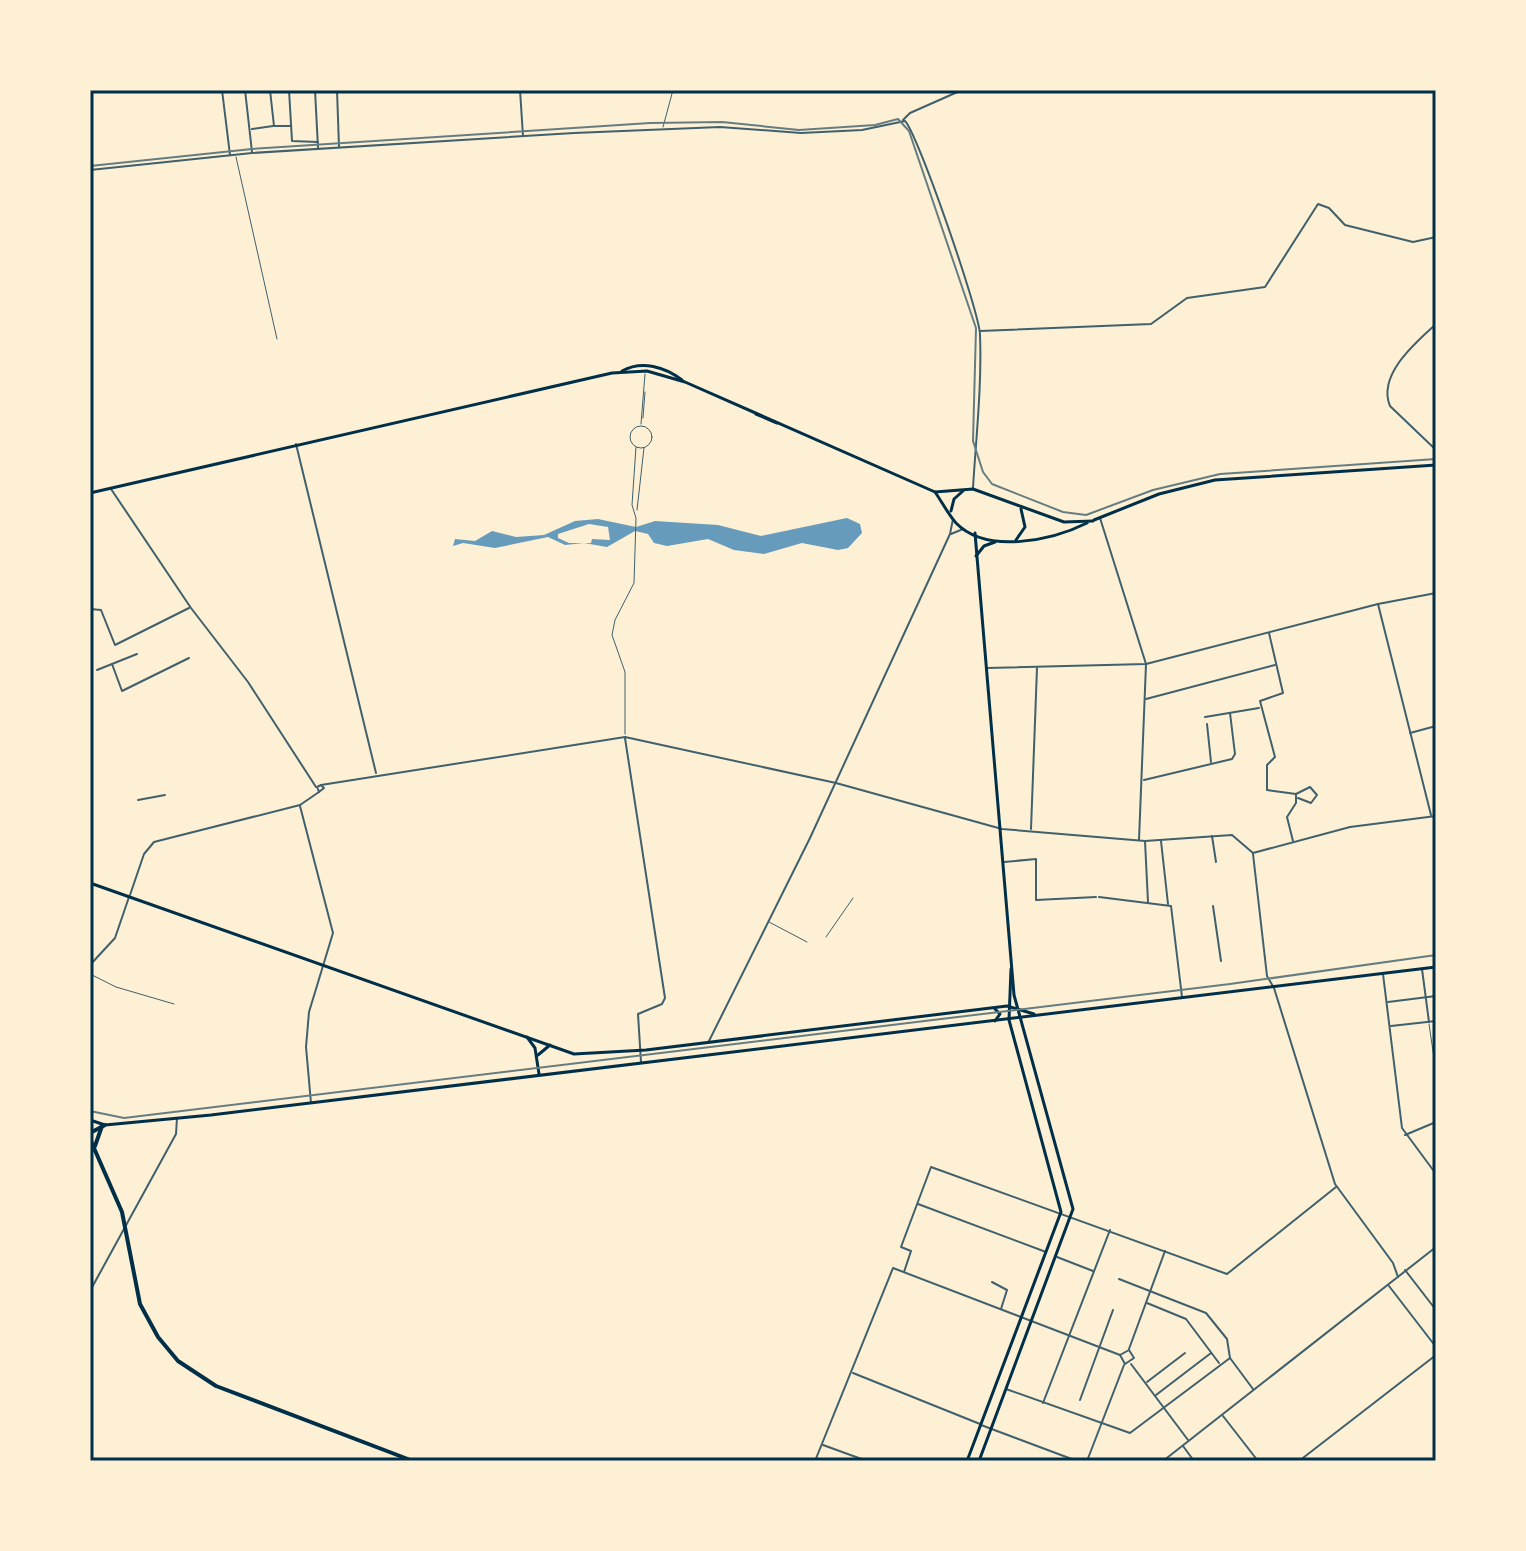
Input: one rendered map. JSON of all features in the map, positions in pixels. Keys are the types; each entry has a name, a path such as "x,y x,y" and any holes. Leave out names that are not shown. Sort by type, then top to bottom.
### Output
{"main road":[{"path":"90,493 619,372 647,371 685,382 935,492 973,489 1055,519 1070,523 1093,521"},
{"path":"976,556 984,546 1053,537 1159,494 1225,478 1436,465"},
{"path":"952,516 954,499 966,489"},
{"path":"935,492 965,529 997,542"},
{"path":"1012,542 1022,535 1026,523 1017,505"},
{"path":"1053,537 1061,530 1055,519"},
{"path":"975,533 1002,829 1011,969 1072,1216 979,1461"},
{"path":"90,883 574,1054 639,1051 1007,1006 1037,1015"},
{"path":"90,1120 104,1126 311,1103 1436,967"},
{"path":"967,1461 1061,1212 1009,1020 1007,1006 1011,969"},
{"path":"994,1009 1000,1014 995,1021"},
{"path":"1012,1031 1016,1026 1024,1028"},
{"path":"526,1036 533,1043 539,1074"},
{"path":"536,1056 550,1045"},
{"path":"91,1140 104,1126"},
{"path":"91,1140 104,1126"},
{"path":"91,1140 126,1226 140,1304 166,1349 190,1371 227,1390 413,1461"}],"street":[{"path":"222,90 230,155"},
{"path":"245,90 252,153"},
{"path":"270,90 274,126"},
{"path":"289,90 292,141 318,142"},
{"path":"315,90 318,149"},
{"path":"337,90 339,148"},
{"path":"520,90 523,137"},
{"path":"662,129 673,90"},
{"path":"90,170 252,153 662,129 720,127 801,133 862,130 902,121 910,113 962,90"},
{"path":"902,121 911,127 980,331 973,489"},
{"path":"250,130 291,126"},
{"path":"235,155 277,339"},
{"path":"980,331 1151,324 1187,298 1265,287 1315,205 1329,208 1345,225 1413,242 1436,237"},
{"path":"1436,324 1398,359 1387,397 1390,406 1436,450"},
{"path":"641,426 645,375"},
{"path":"641,426 652,435 651,443 644,448 636,447 630,441 630,434 641,426"},
{"path":"296,444 376,773"},
{"path":"636,447 632,505 636,518 633,590 615,620 612,635 625,672 625,736 665,998 662,1004 639,1012 641,1062"},
{"path":"635,512 640,506 644,448"},
{"path":"110,488 191,608 248,682 314,784 320,788"},
{"path":"709,1041 836,783 950,534 952,516"},
{"path":"1100,518 1146,664 1139,841"},
{"path":"950,534 965,529"},
{"path":"987,668 1146,664 1378,604 1436,593"},
{"path":"1378,604 1431,816"},
{"path":"90,609 101,610 115,645 191,608"},
{"path":"1268,632 1283,693 1263,697 1260,708 1275,757 1267,765 1267,790 1274,794 1296,796 1309,803 1317,795 1310,787 1296,796 1287,817 1293,841"},
{"path":"97,670 137,654"},
{"path":"112,664 122,691 189,658"},
{"path":"1145,700 1276,664"},
{"path":"1031,830 1038,667"},
{"path":"1205,717 1260,708"},
{"path":"1143,780 1234,757 1230,713"},
{"path":"1207,724 1211,763"},
{"path":"1410,733 1436,726"},
{"path":"90,965 115,938 144,854 154,842 300,805 331,783 376,773 625,736 836,783 1002,829 1139,841 1232,835 1251,852 1267,976 1274,988 1336,1187 1399,1276"},
{"path":"138,800 165,795"},
{"path":"300,805 333,933 309,1012 306,1047 311,1103"},
{"path":"1251,852 1350,827 1436,816"},
{"path":"1212,836 1216,862"},
{"path":"1145,841 1148,903"},
{"path":"1161,841 1182,998"},
{"path":"1004,862 1036,859 1036,900 1098,897 1169,905"},
{"path":"826,937 853,898"},
{"path":"1213,906 1221,961"},
{"path":"769,922 807,942"},
{"path":"1422,968 1434,1058"},
{"path":"1383,973 1405,1135 1436,1174"},
{"path":"90,974 116,987 174,1004"},
{"path":"1387,1002 1436,996"},
{"path":"1390,1027 1436,1021"},
{"path":"90,1291 176,1134 176,1118"},
{"path":"1405,1135 1436,1122"},
{"path":"904,1272 911,1251 901,1247 931,1167 1110,1229 1223,1273 1232,1272 1336,1187"},
{"path":"917,1203 1046,1252"},
{"path":"1043,1405 1110,1229"},
{"path":"1163,1461 1436,1247"},
{"path":"1120,1355 1129,1350 1165,1251"},
{"path":"1057,1257 1096,1272"},
{"path":"815,1461 893,1268 1120,1355 1125,1364"},
{"path":"1405,1270 1436,1310"},
{"path":"1119,1279 1206,1313 1227,1339 1230,1358 1254,1390"},
{"path":"992,1282 1007,1290 1001,1309"},
{"path":"1388,1285 1436,1347"},
{"path":"1147,1303 1186,1319 1219,1364"},
{"path":"1080,1400 1113,1310"},
{"path":"1129,1350 1134,1358 1131,1363"},
{"path":"1146,1383 1185,1353"},
{"path":"1155,1395 1211,1353"},
{"path":"1299,1461 1436,1355"},
{"path":"1006,1389 1043,1405 1130,1433 1230,1358"},
{"path":"1125,1364 1131,1363"},
{"path":"1131,1363 1188,1440"},
{"path":"1087,1461 1125,1364"},
{"path":"851,1373 1077,1461"},
{"path":"1222,1415 1258,1461"},
{"path":"822,1445 867,1461"},
{"path":"1182,1446 1194,1461"}],"water":[{"path":"847,518 860,524 862,533 848,548 838,550 802,543 764,554 734,550 708,539 667,546 654,543 648,534 635,531 607,547 584,543 565,545 548,537 495,548 463,543 453,546 455,539 475,541 492,531 516,537 544,535 575,521 598,519 636,527 655,521 718,525 761,536","holes":["589,524 608,527 610,540 569,543 558,538 558,534"]}],"tram line":[{"path":"90,166 252,149 650,123 722,122 799,130 875,125 898,119 909,131 976,328 973,441 983,472 992,484 1063,512 1086,515 1153,490 1220,474 1436,459"},
{"path":"90,1111 124,1118 1230,984 1436,955"}]}
